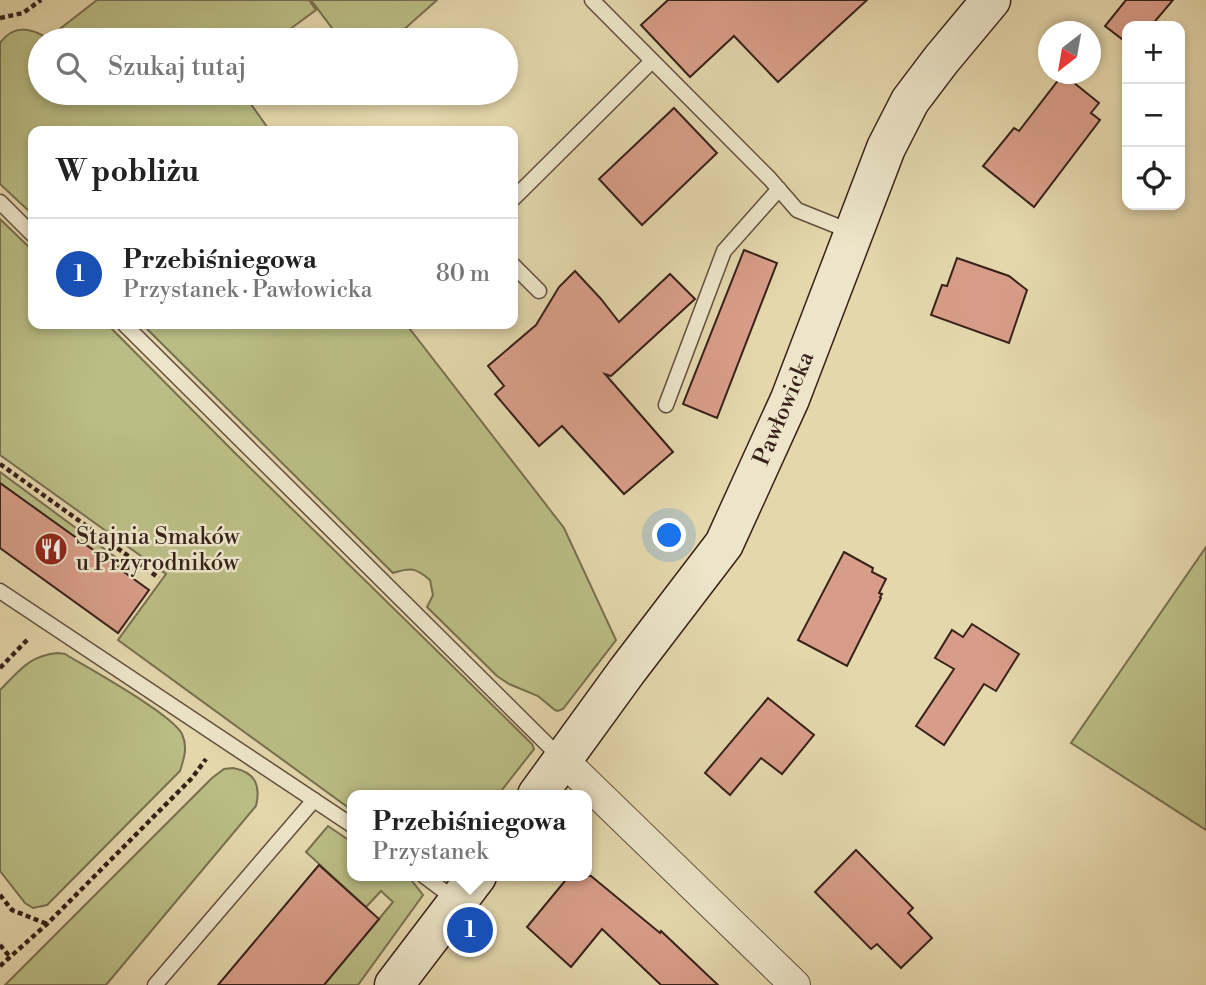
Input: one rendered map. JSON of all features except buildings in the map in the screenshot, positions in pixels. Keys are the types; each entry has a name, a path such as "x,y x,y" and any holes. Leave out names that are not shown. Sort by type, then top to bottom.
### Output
{"street":[{"name":"Pawłowicka","path":"541,790 724,544 790,399 886,148 910,101 991,0"},
{"path":"563,760 795,985"},
{"path":"394,985 467,889"}],"lane":[{"path":"592,0 797,210 854,233"},
{"path":"518,194 652,61"},
{"path":"666,405 724,251 779,189"},
{"path":"0,202 28,229"},
{"path":"518,270 539,292"},
{"path":"129,329 563,760"},
{"path":"0,591 347,821"},
{"path":"155,985 314,800"},
{"path":"441,881 467,889"}],"path":[{"path":"0,18 23,13 41,0"},
{"path":"0,464 159,578"},
{"path":"0,668 30,637 42,619"},
{"path":"0,966 47,924 192,778 220,738"},
{"path":"0,895 12,910 47,924"},
{"path":"0,945 10,957"}],"green space":[{"path":"97,0 309,0 316,10 291,28 61,28"},
{"path":"311,0 437,0 406,28 332,28"},
{"path":"16,30 28,30 28,105 252,105 266,126 28,126 28,210 0,184 0,43"},
{"path":"0,219 28,246 28,329 112,329 532,744 534,749 502,790 347,790 347,807 118,640 166,574 0,455"},
{"path":"147,329 410,329 564,528 616,640 563,709 558,711 538,696 497,676 427,607 433,595 430,580 413,570 393,573"},
{"path":"0,472 122,562 118,568 0,483"},
{"path":"1206,547 1206,830 1071,743"},
{"path":"58,653 65,654 163,715 182,734 185,753 180,771 47,905 33,908 25,903 0,871 0,690 32,661"},
{"path":"233,768 247,773 255,781 258,792 256,806 106,985 5,985 212,778 224,769"},
{"path":"328,826 347,839 347,881 412,881 423,895 358,985 324,985 393,902 381,891 366,907 306,852"}],"place":[{"name":"Stajnia Smaków u Przyrodników","path":"51,549"},
{"name":"Przebiśniegowa","path":"470,930"}]}
